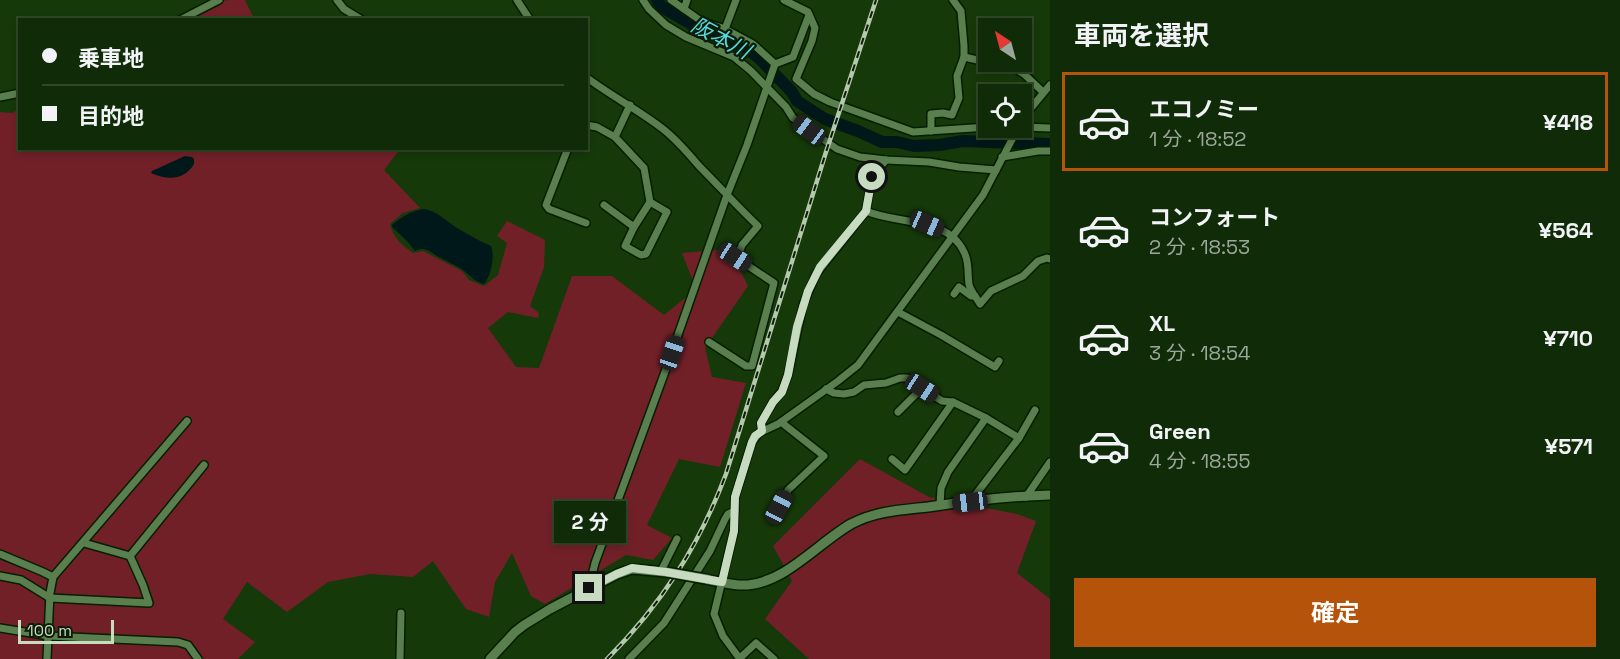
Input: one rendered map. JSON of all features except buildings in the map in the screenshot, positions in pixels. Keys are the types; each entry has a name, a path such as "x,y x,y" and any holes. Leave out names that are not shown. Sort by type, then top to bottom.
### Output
{"street":[{"path":"184,18 219,0"},
{"path":"337,0 344,9 359,18"},
{"path":"517,0 529,18"},
{"path":"643,0 666,25 686,37 734,57 766,86 794,118 831,145 860,157 996,170"},
{"path":"671,0 701,21 725,29 753,45 775,64"},
{"path":"684,9 687,0"},
{"path":"725,29 736,0"},
{"path":"784,0 808,12 815,28 796,79 814,94 913,132 978,128"},
{"path":"931,131 931,114 943,113 952,116 959,98 957,76 964,57 964,38 962,11 953,0"},
{"path":"589,588 595,563 747,145 766,86 775,64 793,57 809,15"},
{"path":"964,57 1014,68 1043,92"},
{"path":"588,78 606,92 630,105 676,140 758,226 735,257 774,283 752,366 746,366 709,342"},
{"path":"1032,106 1050,85"},
{"path":"0,97 18,93"},
{"path":"615,137 630,105"},
{"path":"588,125 597,127 615,137 644,168 650,202 625,246 641,255 646,254 667,212 650,202"},
{"path":"1032,128 1050,128"},
{"path":"774,659 756,642 740,659 723,636 714,614 734,531 735,497 752,442 755,436 781,422 858,365 983,195 1013,138"},
{"path":"567,150 546,205 549,209 585,223"},
{"path":"1004,154 1050,151"},
{"path":"762,431 761,423 773,402 782,392 788,375 803,305 816,274 866,211 872,177 886,160"},
{"path":"604,205 634,227"},
{"path":"866,211 874,215 927,224 953,236 967,259 969,284 980,304 991,291 1023,276 1038,261 1047,258 1050,260"},
{"path":"954,294 958,288 975,296"},
{"path":"898,312 995,367 999,361"},
{"path":"826,389 844,394 854,392 864,386 907,378 942,401 953,402 987,418 1019,438"},
{"path":"898,412 922,388"},
{"path":"892,459 905,470 953,402"},
{"path":"970,502 1019,438 1035,410"},
{"path":"940,505 941,488 948,472 987,418"},
{"path":"47,659 53,577 187,421"},
{"path":"779,507 788,490 824,456 781,422"},
{"path":"1026,497 1050,462"},
{"path":"130,556 204,465"},
{"path":"490,659 524,625 589,588 632,568 746,585 769,580 784,572 843,529 859,520 888,511 1050,495"},
{"path":"629,659 664,623 710,551 724,519 735,511"},
{"path":"663,571 677,539"},
{"path":"0,576 21,580 50,598 149,603 130,556 84,543"},
{"path":"0,554 53,577"},
{"path":"400,659 401,613"},
{"path":"0,628 48,636 178,642 188,645 198,659"}],"shaded area":[{"path":"245,0 254,18 190,18 222,1"},
{"path":"18,110 18,150 399,150 384,170 420,208 403,213 390,224 396,237 413,253 423,251 462,271 469,280 484,286 498,275 507,243 497,236 507,221 545,240 544,267 530,306 539,313 538,318 508,312 488,328 516,367 539,368 572,276 612,276 664,315 696,289 682,253 729,249 748,286 705,348 712,377 746,383 720,467 679,459 647,525 672,538 653,560 626,555 545,604 531,596 512,553 495,582 489,617 466,609 433,561 413,577 370,574 328,582 287,612 247,582 223,619 255,642 238,659 0,659 0,112 12,113"},
{"path":"860,459 929,497 1017,514 1036,521 1017,573 1050,599 1050,659 809,659 765,619 792,581 773,546"}],"water":[{"path":"185,156 192,157 194,164 185,174 169,178 151,173 152,171"},
{"path":"423,209 437,214 457,228 491,246 492,265 485,283 477,281 460,268 429,251 419,249 415,251 392,227 403,217"}],"waterway":[{"name":"阪本川","path":"657,0 662,7 698,28 747,49 792,92 797,101 825,119 882,142 897,142 914,146 963,141 1050,144"}],"railway":[{"path":"607,659 645,617 677,573 704,526 726,474 826,152 876,0"}],"route":[{"path":"589,588 632,568 722,582 734,531 735,497 752,442 755,436 762,431 761,423 773,402 782,392 808,291 820,267 866,211 872,177"}]}
